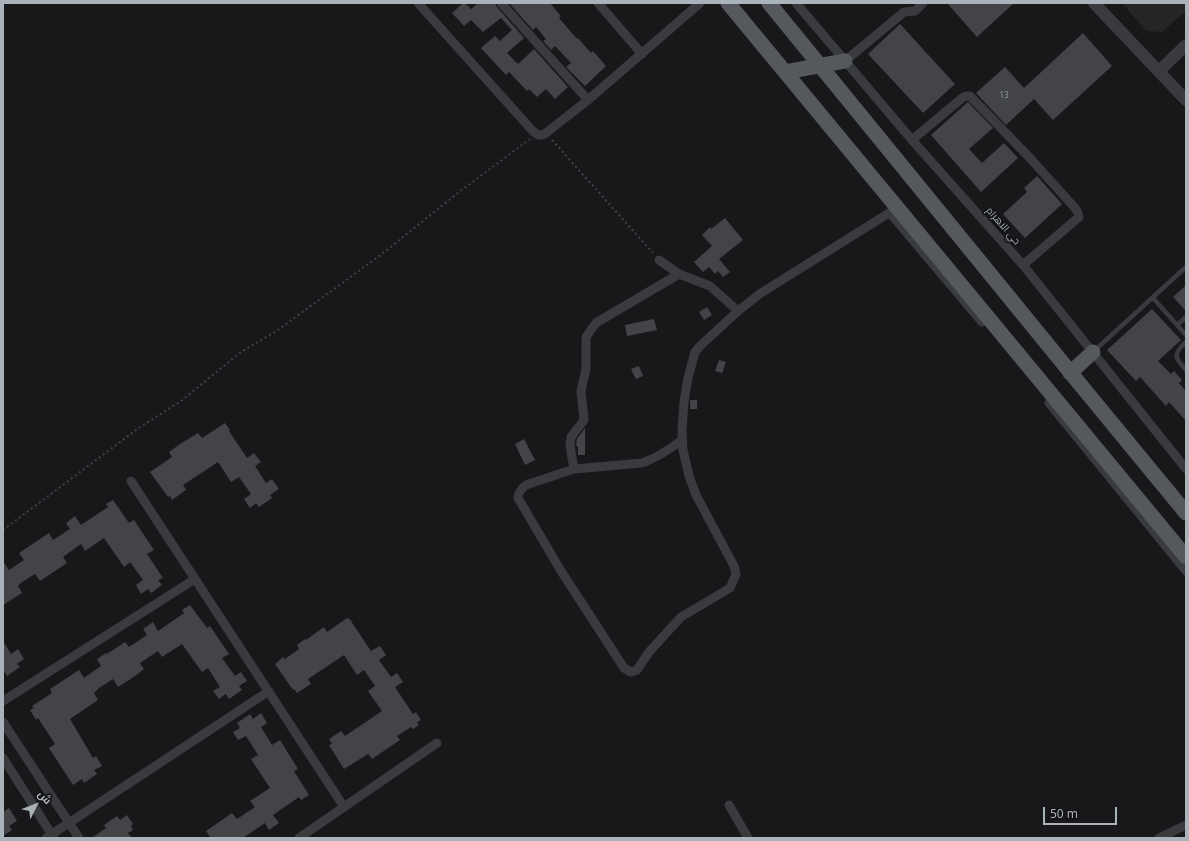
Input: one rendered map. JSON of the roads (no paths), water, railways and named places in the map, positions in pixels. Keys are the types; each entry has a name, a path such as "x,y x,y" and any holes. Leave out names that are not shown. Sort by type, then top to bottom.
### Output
{"main road":[{"path":"728,3 785,72 894,211 1186,557"},
{"path":"770,3 1070,373 1186,513"},
{"path":"785,72 845,61"},
{"path":"1070,373 1093,352"}],"street":[{"path":"418,3 536,134 541,135 546,133 588,100 700,3"},
{"path":"501,3 588,100"},
{"path":"598,3 642,54"},
{"name":"حي الاهرام","path":"796,3 912,140 1023,265 1186,469"},
{"path":"845,61 904,12 915,11 923,3"},
{"path":"1094,3 1186,100"},
{"path":"1159,71 1186,45"},
{"path":"912,140 962,98 970,96 1070,202 1078,213 1079,217 1023,265"},
{"path":"682,440 660,455 642,463 574,469 526,485 520,491 518,498 561,571 624,668 631,672 634,672 639,667 649,652 677,620 684,614 730,588 736,574 734,566 696,495 689,476 683,450 682,440 684,402 688,378 695,352 738,311 761,293 894,211 1186,571"},
{"path":"659,260 688,279 710,286 738,311"},
{"path":"574,469 570,446 573,434 584,420 581,391 586,362 586,337 596,323 679,274"},
{"path":"131,481 344,807"},
{"path":"3,701 195,579"},
{"path":"3,758 51,837 69,822 269,691"},
{"path":"3,722 79,838"},
{"path":"299,838 437,743"},
{"path":"729,805 748,838"},
{"path":"1160,838 1186,825"}],"lane":[{"path":"1093,352 1186,267"},
{"path":"1152,298 1186,335"},
{"path":"1177,325 1186,318"},
{"path":"1186,342 1178,349 1176,355 1177,360 1186,370"}]}
